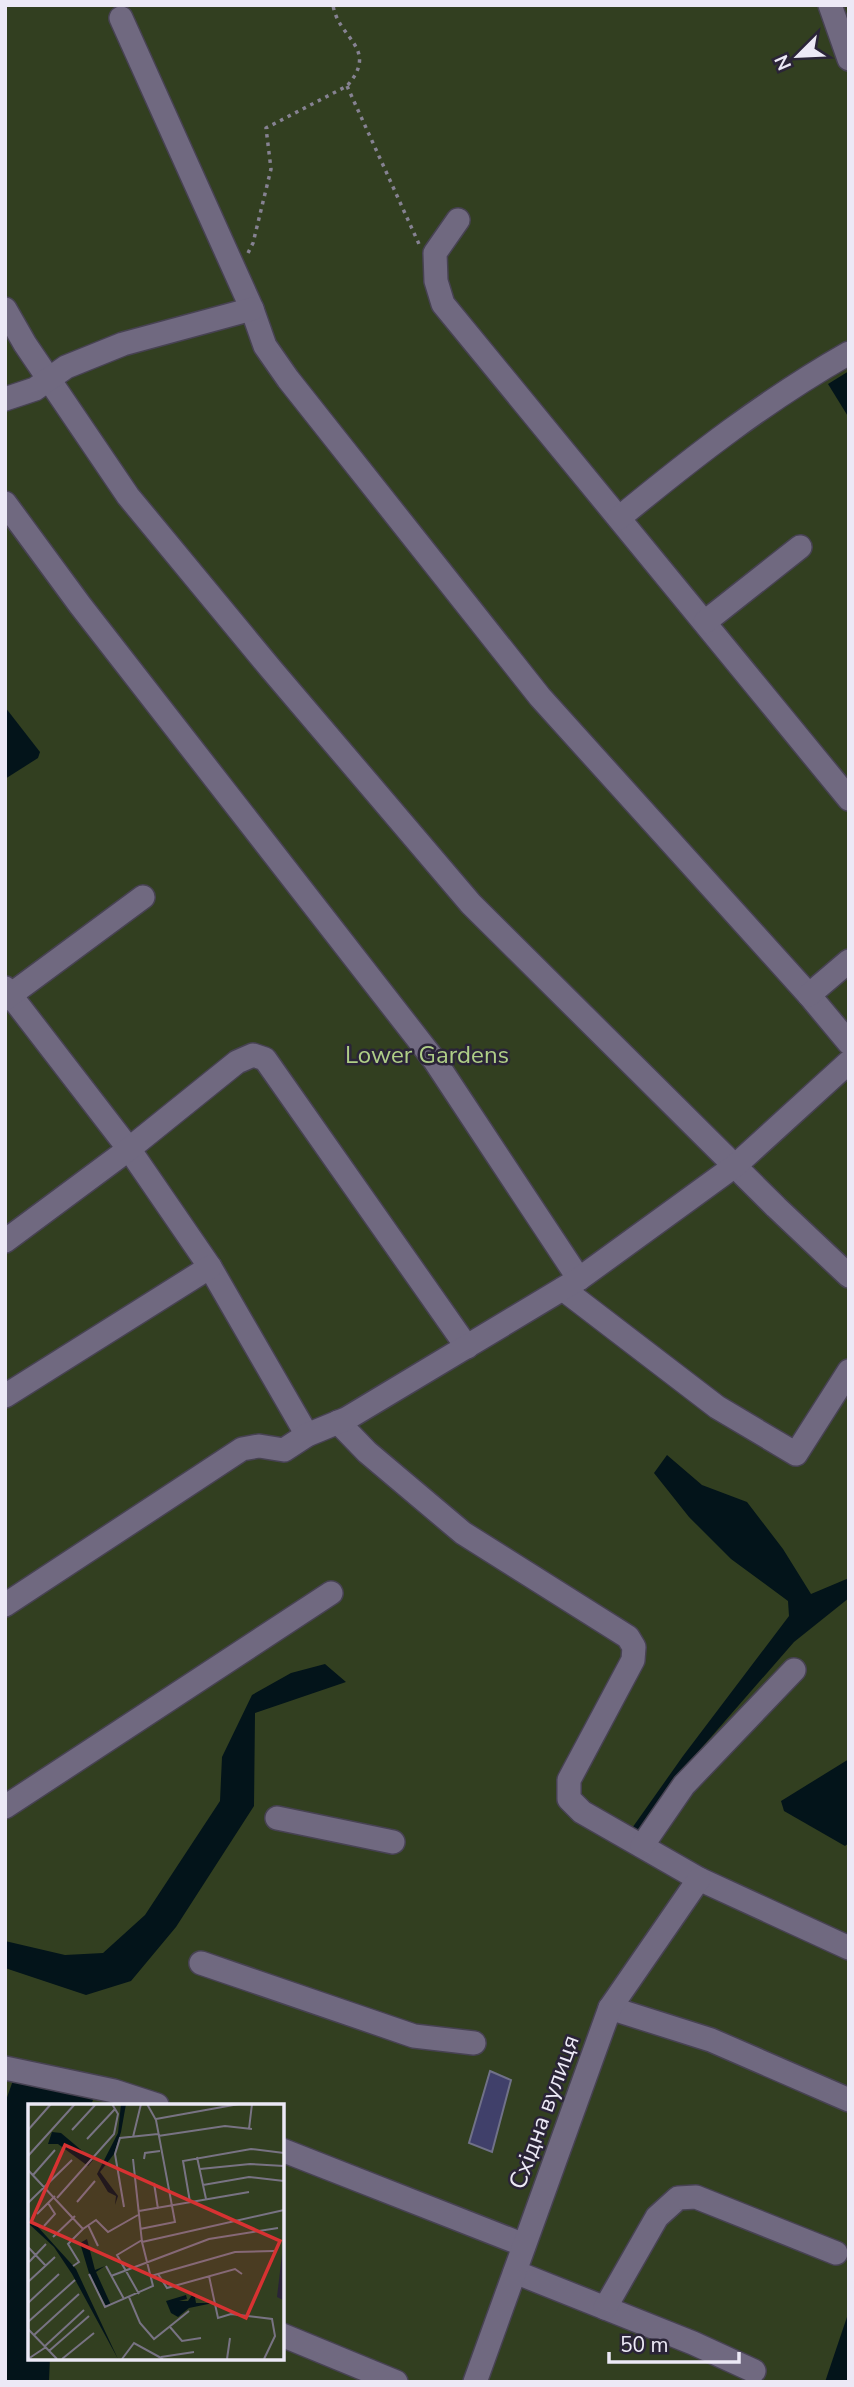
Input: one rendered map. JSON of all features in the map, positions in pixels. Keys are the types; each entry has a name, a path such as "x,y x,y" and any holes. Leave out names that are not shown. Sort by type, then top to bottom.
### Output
{"street":[{"path":"830,5 849,59"},
{"path":"121,18 252,309 265,346 288,379 540,696 849,1043"},
{"path":"458,220 435,253 436,281 443,304 849,799"},
{"path":"5,309 24,344 128,496 471,904 849,1276"},
{"path":"5,399 35,388 66,367 123,345 252,309"},
{"path":"619,517 702,450 805,377 849,353"},
{"path":"5,503 79,605 435,1061 571,1284 717,1407 796,1454 849,1371"},
{"path":"705,622 800,547"},
{"path":"143,897 7,994 129,1149 210,1267 307,1435"},
{"path":"809,995 849,961"},
{"path":"5,1241 129,1149 237,1062 253,1055 265,1059 467,1347"},
{"path":"5,1605 242,1449 259,1446 284,1450 307,1435 338,1422 571,1284 736,1166 849,1062"},
{"path":"5,1396 210,1267"},
{"path":"338,1422 367,1452 463,1533 628,1637 635,1647 633,1660 569,1780 569,1799 582,1812 699,1879 849,1948"},
{"path":"5,1807 331,1593"},
{"path":"642,1846 684,1785 794,1670"},
{"path":"277,1818 393,1842"},
{"name":"Східна вулиця","path":"475,2382 610,2008 699,1879"},
{"path":"201,1963 414,2036 474,2043"},
{"path":"610,2008 711,2040 849,2100"},
{"path":"5,2068 114,2091 154,2104"},
{"path":"284,2151 524,2245"},
{"path":"605,2308 657,2217 678,2198 696,2197 836,2253"},
{"path":"515,2272 754,2371"},
{"path":"284,2336 396,2382"}],"path":[{"path":"236,274 253,243 271,169 266,128 347,86 354,78 360,61 355,42 334,16 333,5"},
{"path":"347,86 419,244"}],"green space":[{"name":"Lower Gardens","path":"5,5 849,5 849,2382 5,2382"}],"shaded area":[{"path":"849,371 849,418 828,384"},
{"path":"5,707 40,752 38,758 5,779"},
{"path":"667,1455 702,1485 747,1502 783,1549 811,1594 849,1578 849,1598 794,1642 691,1760 637,1834 630,1831 789,1616 788,1601 731,1559 689,1517 654,1473"},
{"path":"325,1664 346,1682 255,1713 254,1806 176,1927 131,1981 86,1995 5,1968 5,1941 65,1955 103,1953 145,1915 220,1801 222,1757 252,1695 291,1673"},
{"path":"849,1759 849,1843 845,1846 784,1811 781,1801"},
{"path":"16,2072 97,2090 91,2104 28,2104 28,2359 50,2359 49,2382 5,2382 5,2103"},
{"path":"849,2311 849,2382 825,2382"}],"building":[{"path":"490,2071 511,2080 492,2152 469,2143"}]}
